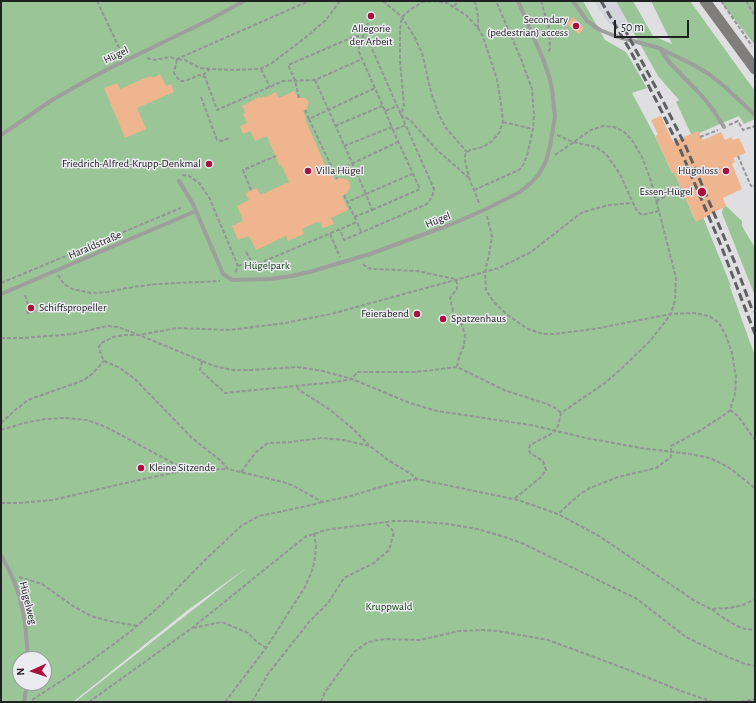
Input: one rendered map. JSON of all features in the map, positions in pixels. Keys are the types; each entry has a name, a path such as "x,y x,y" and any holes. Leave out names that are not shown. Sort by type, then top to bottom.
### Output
{"main road":[{"path":"705,1 755,69"}],"lane":[{"name":"Hügel","path":"1,135 52,100 108,69 209,20 244,1"},
{"name":"Hügel","path":"232,280 270,279 292,276 359,258 418,237 484,210 520,192 531,183 539,174 546,162 553,133 553,96 549,76 543,59 518,1"},
{"path":"573,1 587,20 600,30 615,36 659,48 709,74 755,115"},
{"path":"659,48 670,63 702,96 724,127"},
{"path":"179,181 193,204 223,274 232,280"},
{"name":"Haraldstraße","path":"1,294 196,211"},
{"name":"Hügelweg","path":"1,555 12,576 20,598 25,622 27,651"},
{"path":"24,702 26,691"}],"path":[{"path":"97,1 125,61"},
{"path":"177,59 309,1"},
{"path":"137,55 154,60 170,57 185,60 200,68 234,70 261,69 272,63 326,20 340,1"},
{"path":"383,1 402,17 422,53 431,92 439,115 446,128 467,152"},
{"path":"454,6 459,1"},
{"path":"475,1 478,16 478,28"},
{"path":"474,190 519,170 523,165 526,156 533,128 534,108 532,89 496,1"},
{"path":"541,1 549,28 550,48 549,54 543,59"},
{"path":"721,1 755,50"},
{"path":"746,1 755,16"},
{"path":"401,115 404,105 400,61 400,29 402,17 411,9 423,2 446,2 454,6 478,28 487,46 497,78 502,111 502,122 499,133 492,141 483,147 467,152"},
{"path":"354,217 420,189 359,52 362,37 368,23"},
{"path":"299,98 295,80 288,66 353,37 362,37 368,40 434,189 432,197 427,204 344,240 340,230"},
{"path":"177,59 174,73 180,81 185,81 199,75 203,75 210,69"},
{"path":"203,75 217,110 283,81 315,80 362,59"},
{"path":"261,69 270,87"},
{"path":"315,80 372,210"},
{"path":"309,119 375,88"},
{"path":"201,97 218,140 222,141 229,138"},
{"path":"335,126 383,106"},
{"path":"385,111 397,106"},
{"path":"305,110 337,180"},
{"path":"401,115 410,120 437,150 469,178"},
{"path":"700,137 738,121 742,130 755,126"},
{"path":"502,122 533,128"},
{"path":"393,130 406,125"},
{"path":"344,146 392,126"},
{"path":"514,499 541,477 546,470 543,461 530,453 530,445 549,436 555,431 561,414 600,387 650,341 671,314 675,300 676,278 650,178 642,157 632,140 624,131 614,127 603,126 591,130 546,162"},
{"path":"553,133 573,142 596,147 606,154 620,174 636,212 642,215 658,211"},
{"path":"334,172 398,141"},
{"path":"467,152 465,160 469,178 478,201 489,221 492,236 485,272 485,285 493,301 518,323 528,329 543,334 553,334 594,329 671,314 702,314 714,319 724,329 732,353 736,378 735,394 730,410 701,430 673,444 671,446 671,457 656,468 618,477 590,488 580,494 558,514"},
{"path":"251,190 243,170 276,156"},
{"path":"738,156 752,188 755,185"},
{"path":"347,202 413,174"},
{"path":"52,261 64,284 72,289 91,293 108,292 157,284 232,280 238,266 209,197 199,184 189,176 181,175"},
{"path":"656,201 681,189"},
{"path":"344,195 361,232"},
{"path":"228,469 222,461 192,438 136,380 120,368 104,361 99,347 101,343 118,335 139,335 177,328 229,330 285,323 331,314 503,266 531,252 581,213 603,206 633,203"},
{"path":"1,283 181,208"},
{"path":"238,266 252,262 260,264 357,222"},
{"path":"330,234 337,251"},
{"path":"246,252 252,262"},
{"path":"359,258 364,266 368,268 417,271 455,279"},
{"path":"455,279 457,288 450,298 454,316 462,325 465,336 464,345 457,366"},
{"path":"25,295 30,307"},
{"path":"33,305 36,310 28,313 26,308 30,307 33,305"},
{"path":"1,338 23,338 73,334 107,326 118,326 202,361 233,370 297,367 323,371 352,379 410,403 437,411 531,425 641,448 702,456 720,462 737,472 755,488"},
{"path":"1,423 28,400 84,380 104,361"},
{"path":"202,361 200,370 225,393 336,382 352,379 357,372 416,372 457,366 504,390 553,406 561,414"},
{"path":"297,387 299,390 329,409 388,460 418,479"},
{"path":"730,410 738,416 755,440"},
{"path":"1,430 24,423 45,419 66,418 86,420 106,427 186,470"},
{"path":"241,472 256,452 268,443 321,438 344,440 370,446"},
{"path":"1,502 19,503 53,500 186,470 228,469 283,482 294,486 322,502"},
{"path":"31,700 90,661 138,626 161,605 223,542 250,520 270,513 312,506 394,483 418,479 514,499 558,514 599,536 695,601 711,609 737,626 755,630"},
{"path":"89,702 192,628 297,543 314,533 325,530 385,522 410,521 448,524 477,529 524,544 637,599 686,637 723,655 745,664 755,666"},
{"path":"252,702 268,674 309,622 328,603 344,578 374,563 389,550 394,532 385,522"},
{"path":"225,702 266,648 305,587 313,568 316,546 314,533"},
{"path":"12,576 42,584 73,606 95,618 138,626"},
{"path":"711,609 729,608 743,605 755,600"},
{"path":"192,628 222,622 248,633 266,648"},
{"path":"321,702 325,692 354,652 368,642 386,639 420,640 459,631 475,630 498,631 548,640 713,702"},
{"path":"741,702 755,699"}],"shaded area":[{"path":"594,1 616,1 633,31 609,24"}],"green space":[{"name":"Hügelpark","path":"1,1 583,1 605,40 626,52 647,88 632,93 655,136 672,173 674,172 695,220 703,217 731,286 730,287 755,356 755,702 75,702 249,566 188,610 73,702 1,702"},
{"path":"616,1 633,1 653,36 672,44 652,1 690,1 755,91 755,119 744,124 739,116 692,136 676,102 679,100 658,76"},
{"path":"720,1 755,1 755,45"},
{"path":"726,206 742,221 742,226 755,248 755,296 722,213 723,208"}],"building":[{"name":"Secondary (pedestrian) access","path":"573,17 584,28 579,34 567,24"},
{"path":"160,74 166,86 171,84 174,92 137,108 146,129 125,138 104,88 117,83 120,89 145,78 152,76 153,78"},
{"name":"Villa Hügel","path":"294,91 298,98 305,98 309,102 306,110 303,111 306,118 305,119 326,167 329,166 335,180 340,178 347,179 350,182 350,187 347,193 342,196 348,210 331,218 334,224 323,228 320,222 317,222 302,229 304,234 288,241 286,236 256,250 249,236 238,240 232,226 243,221 237,206 249,200 245,193 257,188 260,195 289,182 281,164 279,165 267,136 255,141 250,131 243,134 240,126 247,123 243,114 245,113 242,106 259,97 266,97 276,92 279,98"},
{"path":"661,116 673,142 698,131 703,140 721,132 725,140 731,137 733,140 739,138 746,153 733,158 735,162 732,164 742,189 723,198 726,206 696,222 674,172 672,173 655,136 658,135 651,120"}],"railway":[{"path":"601,1 630,50 680,149 720,243 755,334"},
{"path":"624,28 686,147 735,263 753,312"}],"place":[{"name":"Allegorie der Arbeit","path":"371,16"},
{"name":"Secondary (pedestrian) access","path":"576,26"},
{"name":"Friedrich-Alfred-Krupp-Denkmal","path":"209,164"},
{"name":"Villa Hügel","path":"308,171"},
{"name":"Hügoloss","path":"726,171"},
{"name":"Essen-Hügel","path":"702,192"},
{"name":"Schiffspropeller","path":"31,308"},
{"name":"Feierabend","path":"417,314"},
{"name":"Spatzenhaus","path":"443,319"},
{"name":"Kleine Sitzende","path":"141,468"}],"park label":[{"name":"Kruppwald","path":"389,607"}]}
